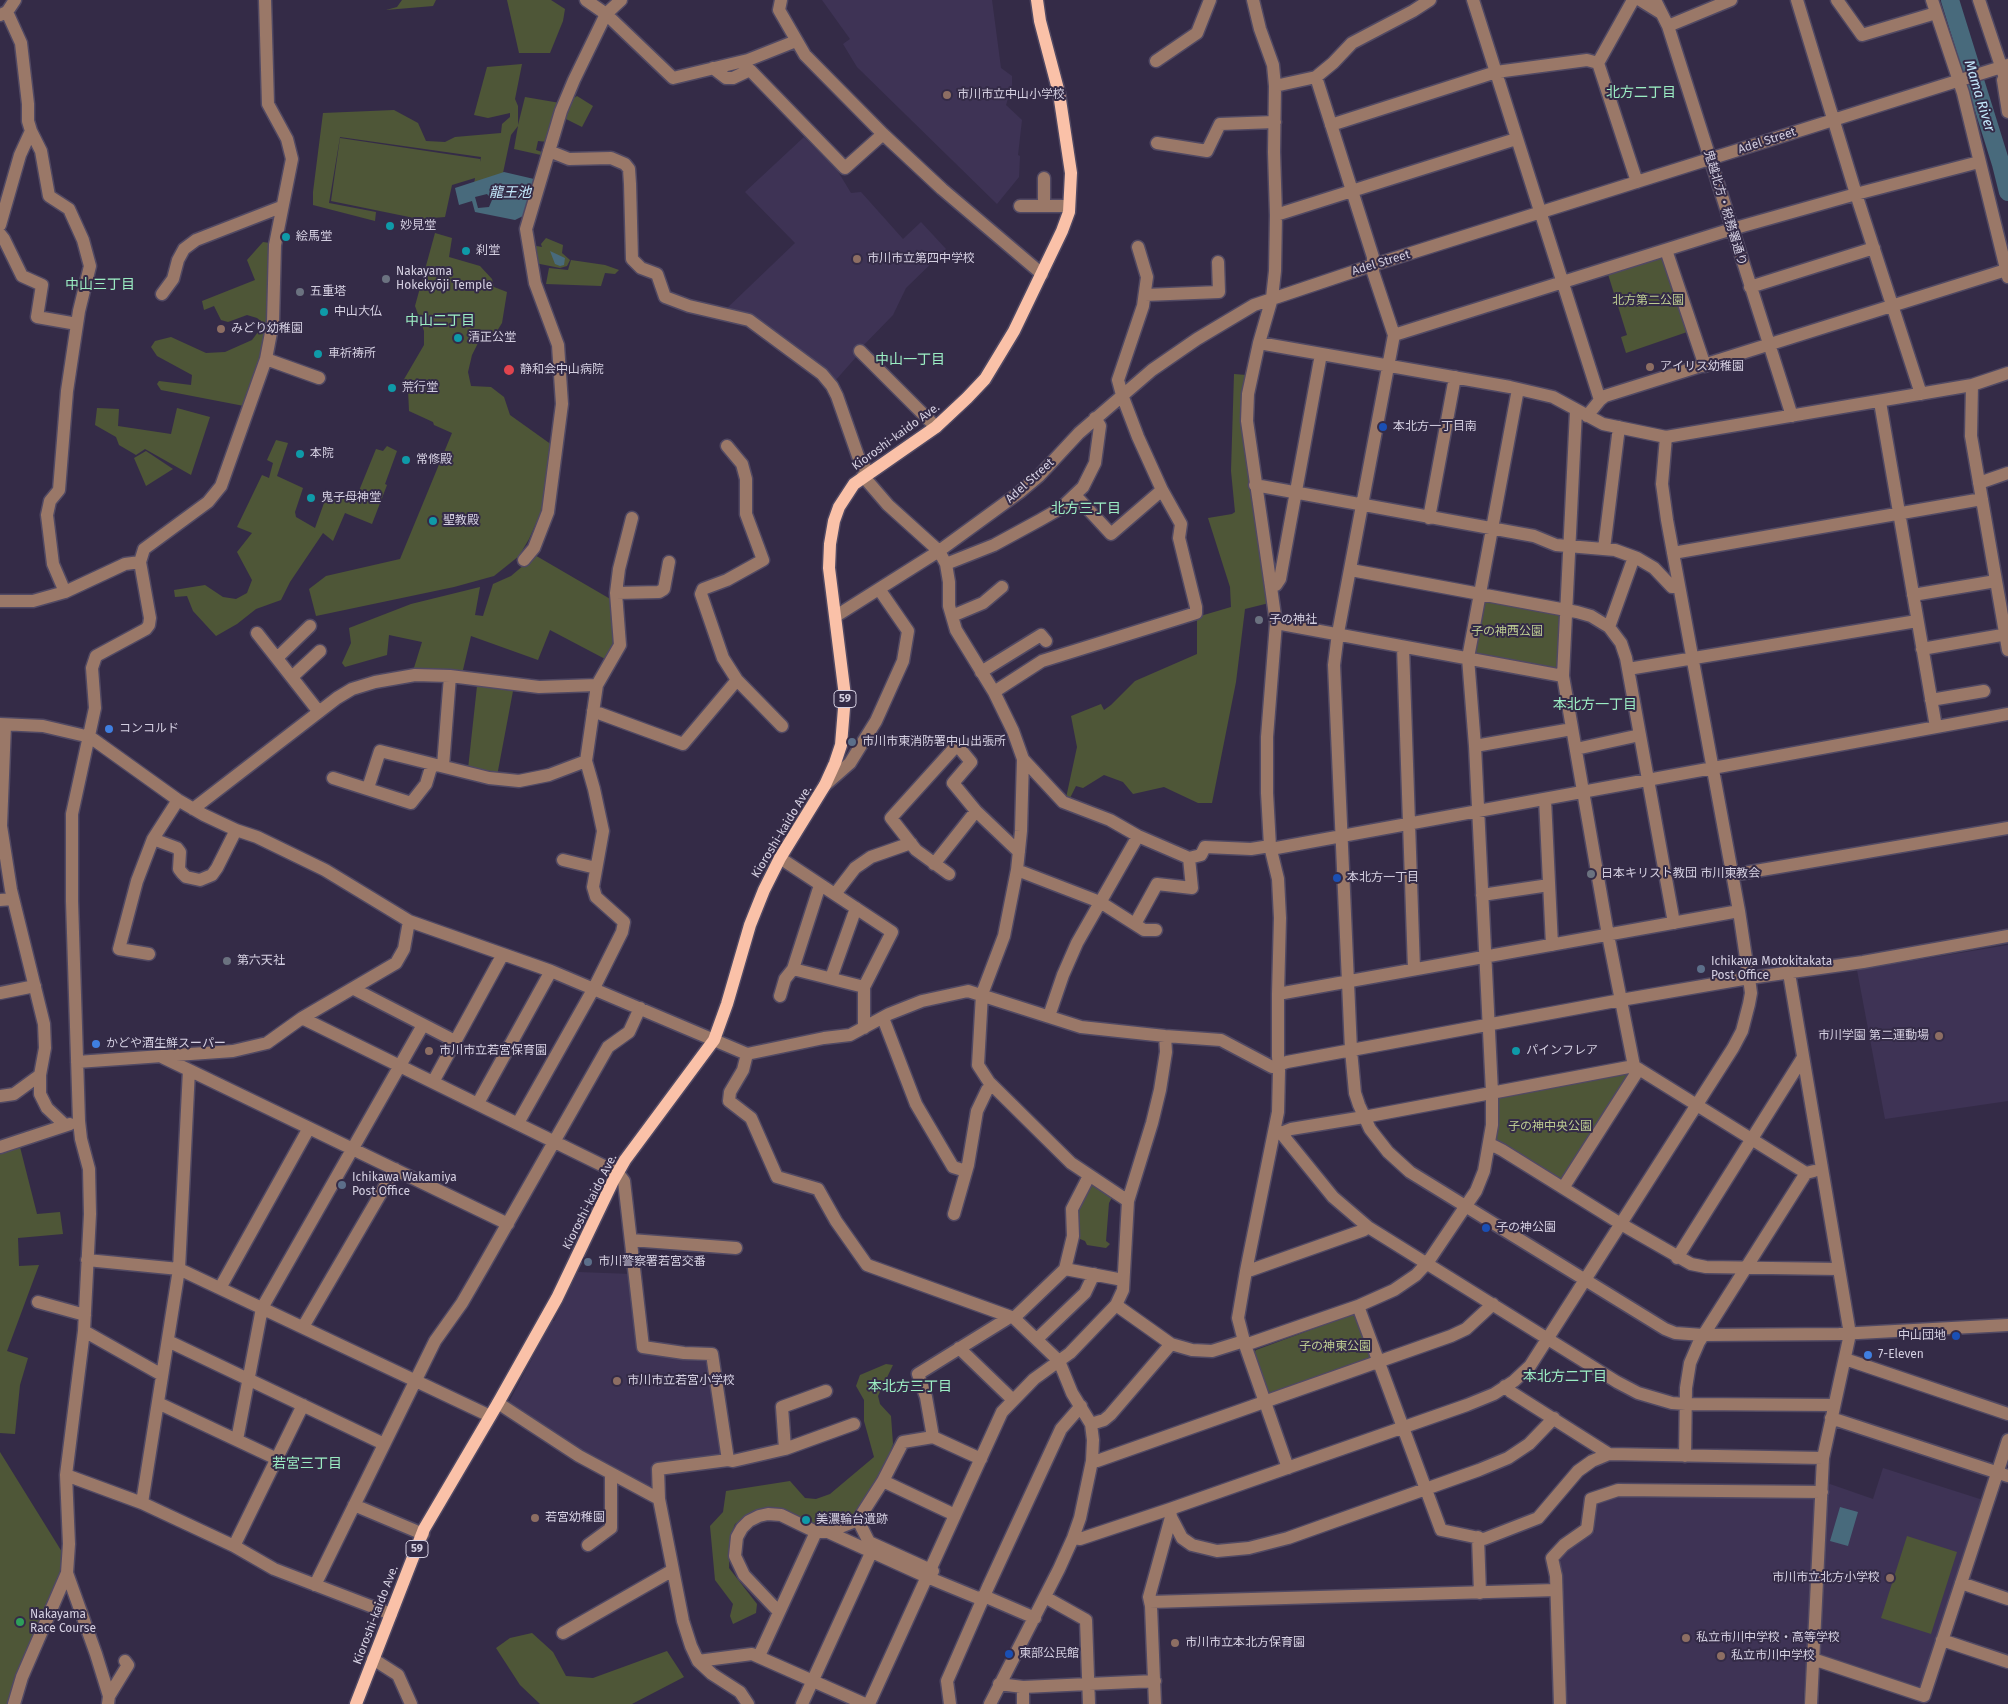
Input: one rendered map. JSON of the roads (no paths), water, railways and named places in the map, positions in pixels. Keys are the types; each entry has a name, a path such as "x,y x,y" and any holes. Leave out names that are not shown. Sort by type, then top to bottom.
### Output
{"main road":[{"name":"Kioroshi-kaido Ave.","path":"356,1704 423,1534 439,1501 498,1403 557,1298 618,1173 644,1134 714,1040 727,1004 750,925 771,874 825,785 841,745 845,711 844,680 829,568 830,544 834,522 846,495 866,475 936,427 985,379 1005,348 1062,231 1070,206 1071,172 1059,93 1040,21 1037,0"}],"street":[{"path":"15,0 3,14 20,43 28,96 28,121 41,151 49,196 68,209 83,240 90,266 77,324 67,391 59,490 50,501 47,515 54,564 65,592"},
{"path":"14,1704 22,1677 67,1573 69,1544 66,1475 84,1331 90,1214 89,1169 81,1139 79,1121 72,814 95,708 92,668 96,656 146,629 150,618 140,562 144,549 208,502 221,486 266,359 273,322 275,246 292,159 286,139 268,104 264,0"},
{"path":"586,0 606,14 673,78 748,60 796,41"},
{"path":"524,560 534,548 548,512 562,404 558,345 536,283 526,229 561,111 606,14 620,0"},
{"path":"781,0 779,10 806,55 883,134 942,189 1042,274"},
{"path":"1156,61 1197,33 1210,0"},
{"path":"1253,0 1260,29 1273,65 1275,86 1276,215 1272,298 1259,343 1248,394 1247,421 1276,623 1267,737 1267,793 1270,848 1278,879 1280,918 1279,1064 1278,1131 1246,1270 1238,1318 1244,1343 1288,1468"},
{"path":"1275,86 1316,77 1352,43 1430,0"},
{"path":"1473,0 1600,400"},
{"path":"1633,0 1598,63 1637,182"},
{"path":"1640,0 1661,13"},
{"name":"鬼越北方・税務署通り","path":"1655,0 1668,26 1792,416"},
{"path":"1668,26 1732,0"},
{"path":"1797,0 1920,394"},
{"path":"1837,0 1862,35 1936,13"},
{"path":"1563,1188 1637,1068 1608,935 1563,676 1582,413 1605,396 1893,307 2007,274 1961,81 1932,0"},
{"path":"1979,0 2005,66 2008,87"},
{"path":"1331,125 1496,72 1587,60 1598,63"},
{"path":"2005,66 2008,112"},
{"name":"Adel Street","path":"836,616 939,551 1039,476 1079,432 1152,370 1197,339 1254,305 2005,66"},
{"path":"714,68 726,78 733,78 750,70 845,168 883,134"},
{"path":"1316,77 1372,257 1374,272 1394,335 1338,633 1334,665 1351,1050 1356,1093 1364,1117 1377,1139 1398,1162 1417,1177 1657,1326 1675,1332 1703,1335 1850,1334 2008,1325"},
{"path":"1157,143 1207,151 1220,124 1274,122"},
{"path":"0,225 20,155 31,131"},
{"path":"1276,215 1516,139"},
{"path":"549,151 569,159 611,158 625,164 629,169 632,259 641,268 657,274 666,296 689,306 749,320 822,374 832,386 837,396 866,475 888,505 939,551 946,564 949,582 949,606 956,630 994,692 1016,738 1023,759 1017,870 1004,936 982,994 978,1065 993,1086 1071,1163 1128,1201"},
{"path":"1394,335 1732,229 1979,162"},
{"path":"1044,178 1044,206"},
{"path":"1020,206 1070,206"},
{"path":"162,294 172,279 184,249 196,240 282,207"},
{"path":"0,234 22,276 42,285 37,317 77,324"},
{"path":"994,692 1042,662 1196,613 1179,538 1181,524 1162,490 1122,395 1118,380 1145,295 1147,277 1138,247"},
{"path":"1750,287 1874,248"},
{"path":"1666,250 1705,366"},
{"path":"1145,295 1219,292 1218,262"},
{"path":"1259,343 1455,377 1553,397 1603,424 1666,437 1972,385 2008,373"},
{"path":"860,351 936,427"},
{"path":"1271,587 1276,585 1280,579 1321,354"},
{"path":"266,359 319,378"},
{"path":"1429,518 1455,377"},
{"path":"1972,385 1971,436 2007,634 2008,650"},
{"path":"1116,1304 1171,1344 1192,1350 1212,1351 1244,1343 1358,1306 1394,1290 1416,1275 1427,1263 1476,1191 1484,1171 1490,1144 1492,1092 1475,746 1468,658 1518,389"},
{"path":"1880,402 1936,727"},
{"path":"946,564 994,545 1061,508 1075,495 1083,487 1095,463 1100,426 1095,418"},
{"path":"1604,549 1619,427"},
{"path":"1073,1538 1080,1539 1170,1513 1288,1468 1467,1405 1494,1394 1505,1386 1530,1366 1697,1105 1742,1031 1750,993 1750,978 1678,586 1662,484 1666,437"},
{"path":"727,446 742,464 746,478 746,514 764,560 727,580 703,589 701,594 723,658 737,680 782,726"},
{"path":"1979,483 2008,473"},
{"path":"1255,485 1534,536 1556,546 1615,550 1634,557 1654,568 1672,587 1678,586"},
{"path":"1075,495 1111,534 1162,490"},
{"path":"1673,553 1982,499"},
{"path":"518,1123 594,988 622,932 624,922 596,897 593,887 603,831 586,761 597,685 620,645 616,593 619,569 632,518"},
{"path":"1609,627 1634,557"},
{"path":"0,601 33,601 65,592 125,564 140,562"},
{"path":"616,593 659,592 664,589 669,562"},
{"path":"1351,570 1567,610 1591,616 1609,627 1621,643 1628,669 1674,923"},
{"path":"1913,595 1996,581"},
{"path":"952,616 983,603 1002,587"},
{"path":"825,785 850,763 876,720 903,661 908,631 879,589"},
{"path":"1628,669 1917,621"},
{"path":"1276,623 1563,676"},
{"path":"277,658 310,626"},
{"path":"257,633 319,712"},
{"path":"1922,649 2007,634"},
{"path":"982,672 1041,635 1046,641"},
{"path":"1403,646 1414,970"},
{"path":"292,677 320,651"},
{"path":"193,809 319,712 352,689 375,682 415,675 450,676 539,687 597,685"},
{"path":"333,778 411,803 438,765 450,676"},
{"path":"593,711 683,744 737,680"},
{"path":"1931,700 1984,691"},
{"path":"1023,759 1062,802 1110,820 1138,836 1189,858 1201,855 1205,846 1251,849 1270,848 1342,837 2008,714"},
{"path":"64,1125 47,1108 40,1094 40,1075 45,1048 44,1024 35,986 6,899 1,826 2,724 43,726 90,737 193,809 325,870 409,921 551,971 747,1054 824,1038 850,1035 922,1001 968,991 1081,1027 1221,1040 1272,1067 1351,1050 1621,1000 1750,978 1863,962 2008,936"},
{"path":"1475,746 1572,729"},
{"path":"1576,749 1640,735"},
{"path":"949,874 911,844 890,818 956,745 971,762 953,783 976,811 1019,852"},
{"path":"368,788 380,751 489,778 519,781 549,775 586,761"},
{"path":"1545,799 1552,945"},
{"path":"149,954 119,948 137,881 153,839 178,800"},
{"path":"934,864 976,811"},
{"path":"1732,875 2008,828"},
{"path":"153,839 177,848 180,852 179,869 186,877 200,880 212,875 218,868 236,830"},
{"path":"1049,1016 1067,967 1100,902 1138,836"},
{"path":"835,894 855,868 870,857 911,844"},
{"path":"780,858 892,932 864,986 864,1028"},
{"path":"1135,924 1157,884 1192,888 1189,858"},
{"path":"563,860 596,868"},
{"path":"1017,870 1100,902 1144,930 1156,930"},
{"path":"780,996 784,978 793,969 820,885"},
{"path":"1482,895 1549,885"},
{"path":"831,978 856,908"},
{"path":"1278,994 1739,911"},
{"path":"77,1062 233,1051 267,1043 302,1018 396,963 404,949 409,921"},
{"path":"433,1082 503,954"},
{"path":"793,969 864,986"},
{"path":"478,1104 551,971"},
{"path":"1789,973 1802,1059 1850,1334 1823,1458 1811,1704"},
{"path":"0,993 35,986"},
{"path":"354,989 455,1041"},
{"path":"315,1585 435,1341 462,1303 608,1047 629,1032 640,1008"},
{"path":"302,1018 618,1173 624,1180 643,1347 684,1353 712,1354 728,1460"},
{"path":"883,1018 916,1104 953,1167 966,1171"},
{"path":"237,1440 262,1308 398,1065 423,1025"},
{"path":"869,1704 1002,1412 1034,1379 1060,1361 1116,1304 1122,1290 1128,1201 1160,1090 1166,1052 1165,1036"},
{"path":"747,1054 743,1070 730,1092 729,1101 751,1118 777,1177 818,1188 836,1221 867,1265 898,1278 906,1278 1012,1317 1060,1361 1072,1393 1091,1424 1093,1440 1092,1461 1080,1518 1073,1538 1035,1618 990,1704"},
{"path":"162,1057 508,1224"},
{"path":"1677,1258 1802,1059"},
{"path":"1278,1131 1637,1068 1806,1174"},
{"path":"142,1503 179,1269 189,1070"},
{"path":"0,1096 14,1094 40,1075"},
{"path":"954,1214 966,1171 977,1111 987,1090 993,1086"},
{"path":"0,1147 79,1121"},
{"path":"220,1288 309,1128"},
{"path":"1278,1131 1333,1197 1368,1227 1617,1382 1638,1392 1672,1403 1834,1405"},
{"path":"1490,1144 1677,1258 1691,1264 1706,1267 1838,1270"},
{"path":"303,1328 395,1169"},
{"path":"1685,1456 1686,1388 1690,1363 1703,1335 1806,1174 1821,1170"},
{"path":"933,1437 926,1397 918,1374 1012,1317 1065,1269 1073,1236 1072,1209 1089,1176"},
{"path":"1246,1270 1251,1270 1356,1234 1368,1227"},
{"path":"631,1240 736,1248"},
{"path":"87,1260 179,1269 490,1416"},
{"path":"1065,1269 1123,1280"},
{"path":"1037,1339 1085,1293 1094,1274"},
{"path":"38,1302 84,1315"},
{"path":"1092,1461 1097,1461 1265,1402 1466,1329 1493,1304"},
{"path":"1358,1306 1441,1530 1484,1538 1538,1518 1578,1471 1592,1461 1608,1454 1823,1458"},
{"path":"84,1331 162,1375"},
{"path":"168,1341 384,1444"},
{"path":"1091,1424 1104,1420 1110,1415 1171,1344"},
{"path":"959,1348 1013,1400"},
{"path":"1845,1359 2008,1414"},
{"path":"1505,1386 1511,1392 1608,1454"},
{"path":"785,1449 782,1407 826,1391"},
{"path":"158,1403 277,1459"},
{"path":"498,1403 579,1456 611,1475 659,1499"},
{"path":"234,1546 303,1405"},
{"path":"950,1704 947,1681 984,1596 1061,1429 1081,1406"},
{"path":"1170,1513 1182,1538 1192,1545 1217,1550 1249,1548 1298,1535 1508,1458 1529,1444 1554,1418"},
{"path":"1831,1418 2003,1474"},
{"path":"748,1704 740,1692 712,1674 698,1661 685,1628 659,1499 658,1469 728,1460 733,1461 785,1449 854,1424"},
{"path":"759,1656 779,1612 822,1532 858,1520 883,1482 903,1442 933,1437 981,1460"},
{"path":"1813,1659 1924,1696 1961,1583 2003,1474 2008,1440"},
{"path":"66,1475 142,1503 234,1546 274,1568 391,1614"},
{"path":"588,1545 611,1528 611,1475"},
{"path":"883,1482 955,1515"},
{"path":"1560,1704 1556,1576 1552,1558 1564,1545 1587,1529 1591,1499 1618,1490 1822,1492"},
{"path":"354,1505 423,1534"},
{"path":"1155,1704 1149,1597 1170,1513"},
{"path":"779,1612 744,1575 735,1556 737,1537 749,1521 759,1516 768,1514 781,1515 871,1553 928,1573"},
{"path":"858,1520 869,1542 978,1598 984,1596 1035,1618"},
{"path":"1478,1537 1480,1593"},
{"path":"802,1704 871,1553"},
{"path":"563,1633 673,1570"},
{"path":"67,1573 109,1700"},
{"path":"1961,1583 2008,1599"},
{"path":"1150,1602 1556,1590"},
{"path":"1045,1597 1086,1620 1089,1704"},
{"path":"1942,1640 2008,1662"},
{"path":"698,1661 752,1654 865,1704"},
{"path":"373,1660 398,1675 411,1704"},
{"path":"109,1700 128,1665 125,1661"},
{"path":"999,1684 1023,1687 1155,1681"},
{"path":"1023,1687 1024,1704"}],"water":[{"name":"龍王池","path":"504,172 534,179 523,216 515,220 475,212 472,201 459,205 455,188","holes":["487,194 492,200 489,207 478,208 475,197"]},
{"path":"550,251 565,258 564,265 555,264"},
{"path":"1840,1507 1858,1512 1848,1546 1830,1541"}],"waterway":[{"name":"Mama River","path":"1950,0 2008,192"}],"place":[{"name":"市川市立中山小学校","path":"947,95"},
{"name":"妙見堂","path":"390,226"},
{"name":"絵馬堂","path":"286,237"},
{"name":"刹堂","path":"466,251"},
{"name":"市川市立第四中学校","path":"857,259"},
{"name":"Nakayama Hokekyōji Temple","path":"386,279"},
{"name":"五重塔","path":"300,292"},
{"name":"中山大仏","path":"324,312"},
{"name":"みどり幼稚園","path":"221,329"},
{"name":"清正公堂","path":"458,338"},
{"name":"車祈祷所","path":"318,354"},
{"name":"アイリス幼稚園","path":"1650,367"},
{"name":"静和会中山病院","path":"509,370"},
{"name":"荒行堂","path":"392,388"},
{"name":"本北方一丁目南","path":"1383,427"},
{"name":"本院","path":"300,454"},
{"name":"常修殿","path":"406,460"},
{"name":"鬼子母神堂","path":"311,498"},
{"name":"聖教殿","path":"433,521"},
{"name":"子の神社","path":"1259,620"},
{"name":"コンコルド","path":"109,729"},
{"name":"市川市東消防署中山出張所","path":"852,742"},
{"name":"日本キリスト教団 市川東教会","path":"1591,874"},
{"name":"本北方一丁目","path":"1337,878"},
{"name":"第六天社","path":"227,961"},
{"name":"Ichikawa Motokitakata Post Office","path":"1701,969"},
{"name":"市川学園 第二運動場","path":"1939,1036"},
{"name":"かどや酒生鮮スーパー","path":"96,1044"},
{"name":"市川市立若宮保育園","path":"429,1051"},
{"name":"パインフレア","path":"1516,1051"},
{"name":"Ichikawa Wakamiya Post Office","path":"342,1185"},
{"name":"子の神公園","path":"1486,1228"},
{"name":"市川警察署若宮交番","path":"588,1262"},
{"name":"中山団地","path":"1956,1336"},
{"name":"7-Eleven","path":"1868,1355"},
{"name":"市川市立若宮小学校","path":"617,1381"},
{"name":"若宮幼稚園","path":"535,1518"},
{"name":"美濃輪台遺跡","path":"806,1520"},
{"name":"市川市立北方小学校","path":"1890,1578"},
{"name":"Nakayama Race Course","path":"20,1622"},
{"name":"私立市川中学校・高等学校","path":"1686,1638"},
{"name":"市川市立本北方保育園","path":"1175,1643"},
{"name":"東部公民館","path":"1009,1654"},
{"name":"私立市川中学校","path":"1721,1656"}],"district":[{"name":"北方二丁目","path":"1641,93"},
{"name":"中山三丁目","path":"100,285"},
{"name":"中山二丁目","path":"440,321"},
{"name":"中山一丁目","path":"910,360"},
{"name":"北方三丁目","path":"1086,509"},
{"name":"本北方一丁目","path":"1595,705"},
{"name":"本北方二丁目","path":"1565,1377"},
{"name":"本北方三丁目","path":"910,1387"},
{"name":"若宮三丁目","path":"307,1464"}],"park label":[{"name":"北方第二公園","path":"1648,301"},
{"name":"子の神西公園","path":"1507,632"},
{"name":"子の神中央公園","path":"1550,1127"},
{"name":"子の神東公園","path":"1335,1347"}]}
